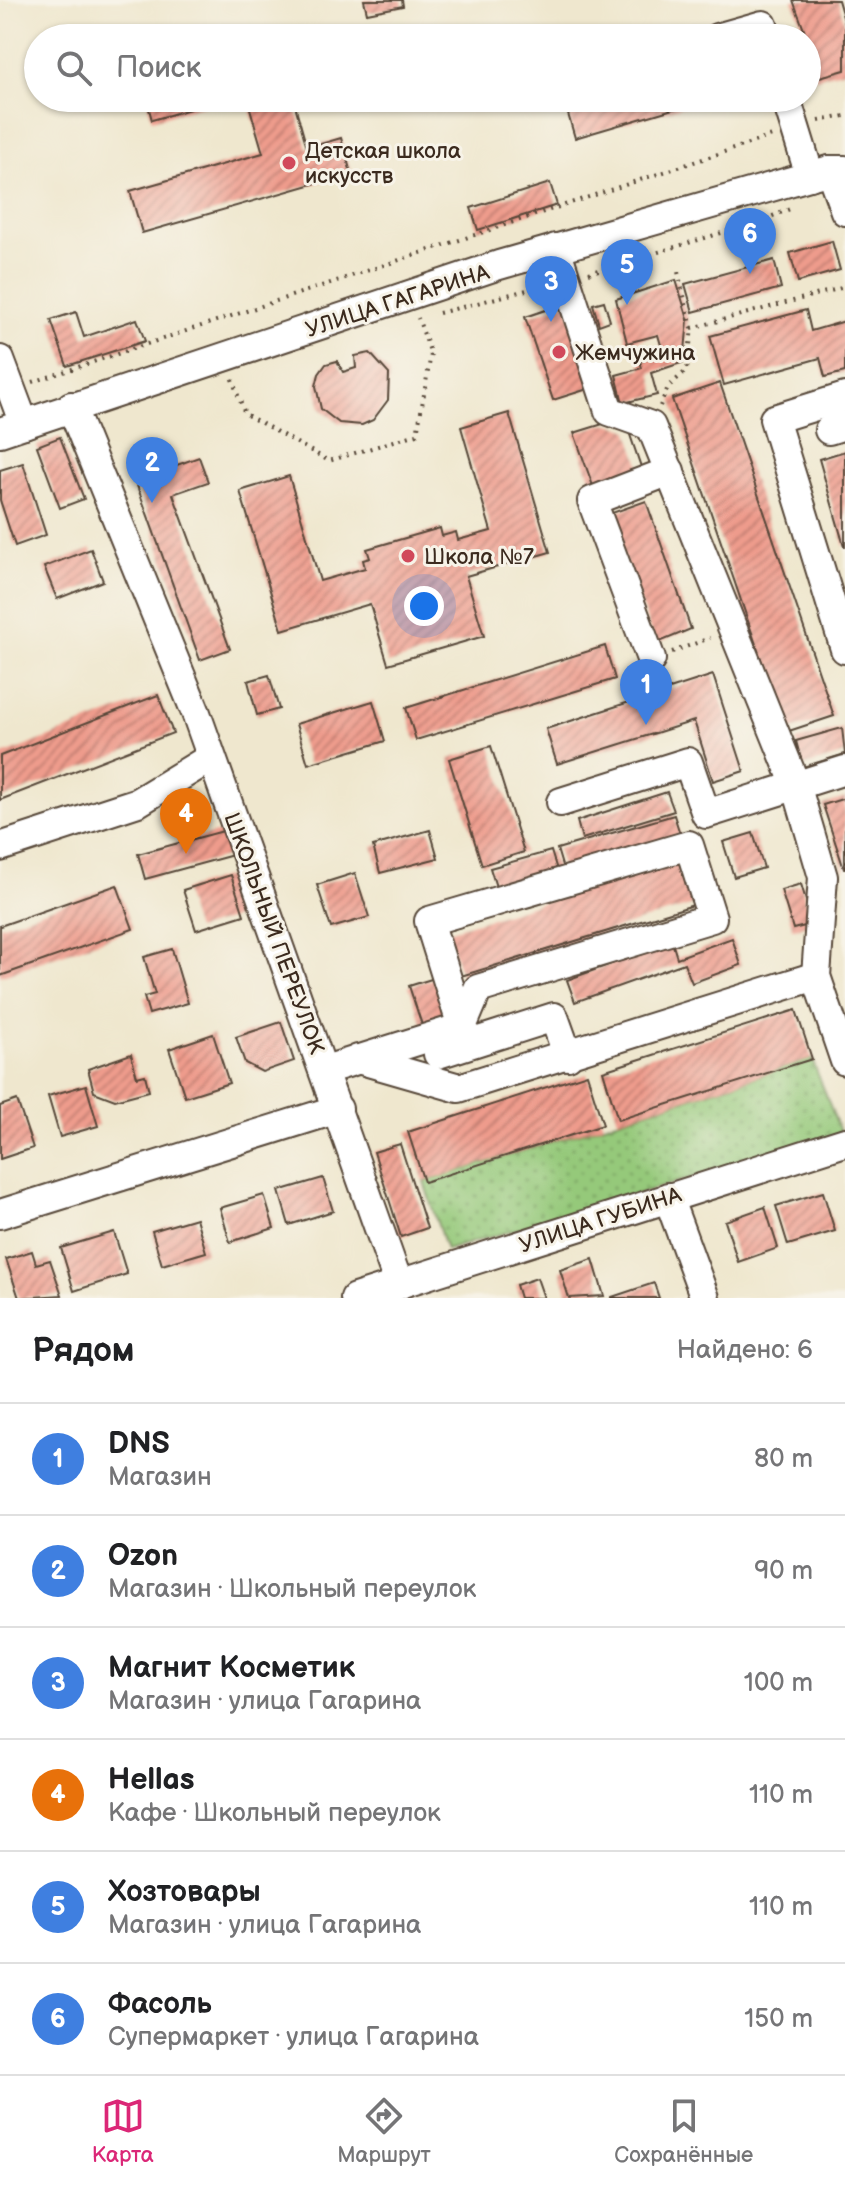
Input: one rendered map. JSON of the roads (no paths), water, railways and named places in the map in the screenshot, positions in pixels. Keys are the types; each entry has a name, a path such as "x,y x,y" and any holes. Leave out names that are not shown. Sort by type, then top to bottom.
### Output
{"street":[{"path":"790,112 795,129 828,172 845,211"},
{"name":"УЛИЦА ГАГАРИНА","path":"12,428 556,248 828,172"},
{"path":"556,248 609,411 651,426 797,788 823,877 816,976 845,1061"},
{"path":"0,360 11,389 12,428"},
{"path":"845,397 774,419 845,649"},
{"name":"ШКОЛЬНЫЙ ПЕРЕУЛОК","path":"71,406 196,713 399,1285"},
{"path":"651,659 592,501 670,471"},
{"path":"0,847 138,802 210,758"},
{"path":"561,802 688,762 706,814"},
{"path":"462,1027 478,989 712,918 689,845 693,823 706,814 797,788 845,770"},
{"path":"462,1027 429,921 689,845"},
{"path":"358,1059 459,1088 816,976"},
{"path":"392,1069 554,1017 568,1056"},
{"path":"325,1070 462,1027"},
{"path":"0,1214 338,1109"},
{"name":"УЛИЦА ГУБИНА","path":"355,1298 845,1142"},
{"path":"668,1197 705,1298"}],"place":[{"name":"Детская школа искусств","path":"289,163"},
{"name":"Фасоль","path":"750,274"},
{"name":"Хозтовары","path":"627,305"},
{"name":"Магнит Косметик","path":"551,322"},
{"name":"Жемчужина","path":"559,352"},
{"name":"Ozon","path":"152,503"},
{"name":"Школа №7","path":"408,556"},
{"name":"DNS","path":"646,725"},
{"name":"Hellas","path":"186,854"}]}
